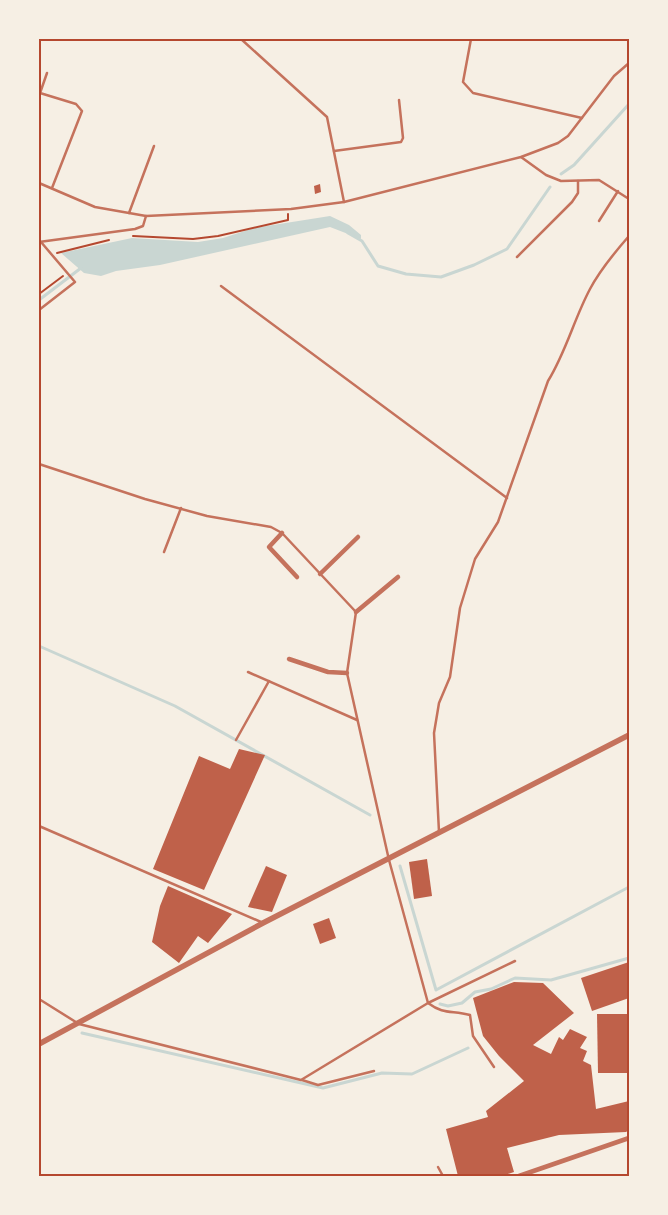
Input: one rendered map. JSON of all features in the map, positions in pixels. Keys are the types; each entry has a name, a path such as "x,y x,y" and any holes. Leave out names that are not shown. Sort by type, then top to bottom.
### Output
{"street":[{"path":"282,534 269,547 297,577"},
{"path":"320,574 358,537"},
{"path":"356,612 398,577"},
{"path":"289,659 328,672 347,673"},
{"path":"39,1043 78,1024 263,923 629,736"},
{"path":"519,1176 629,1138"}],"lane":[{"path":"241,39 327,117 344,202"},
{"path":"471,39 463,82 473,93 582,118"},
{"path":"39,183 94,207 146,216 287,209 344,202 521,157 558,143 568,136 614,76 629,63"},
{"path":"47,73 39,94 76,104 82,111 52,188"},
{"path":"334,151 400,142 403,138 399,100"},
{"path":"129,213 154,146"},
{"path":"521,157 546,175 561,181 599,180 629,199"},
{"path":"517,257 572,202 578,193 578,182"},
{"path":"599,221 618,191"},
{"path":"40,242 135,229 144,226 146,216"},
{"path":"439,832 434,741 439,703 450,677 460,608 475,559 498,522 548,381 560,362 590,289 612,256 629,236"},
{"path":"39,310 75,282 40,242"},
{"path":"221,286 507,498"},
{"path":"39,464 144,499 207,516 271,527 282,534 356,612 347,673 389,860 428,1003 440,1012 459,1012 470,1016 473,1036 494,1067"},
{"path":"164,552 181,508"},
{"path":"248,672 357,720"},
{"path":"236,740 269,681"},
{"path":"39,826 263,923"},
{"path":"301,1080 428,1003 515,961"},
{"path":"39,999 78,1024 301,1080 318,1086 374,1071"},
{"path":"438,1167 443,1176"}],"path":[{"path":"131,236 193,239 218,236 288,220 287,209"},
{"path":"62,258 57,253 117,238"},
{"path":"39,294 67,273"}],"shaded area":[{"path":"330,216 349,225 361,235 361,239 330,227 160,265 116,271 101,276 84,273 61,253 132,238 198,242 223,238 254,228"}],"building":[{"path":"320,184 321,192 315,194 314,186"},
{"path":"239,749 265,755 204,890 153,869 199,756 230,769"},
{"path":"427,859 432,896 414,899 409,862"},
{"path":"266,866 287,875 272,912 248,907"},
{"path":"168,886 232,914 208,943 198,936 179,963 152,942 160,906"},
{"path":"329,918 336,938 320,944 313,924"},
{"path":"629,962 629,998 592,1011 581,978"},
{"path":"514,982 543,983 574,1013 533,1045 551,1054 559,1037 563,1040 570,1029 587,1037 580,1048 587,1051 583,1061 591,1065 596,1109 629,1101 629,1130 626,1132 559,1135 507,1148 514,1172 502,1176 458,1176 446,1129 488,1117 486,1111 524,1081 499,1056 483,1036 473,998"},
{"path":"597,1014 629,1014 629,1073 598,1073"}],"waterway":[{"path":"561,174 574,165 629,104"},
{"path":"348,233 362,241 378,266 406,274 441,277 474,265 507,249 550,187"},
{"path":"39,300 81,268"},
{"path":"39,646 175,706 370,815"},
{"path":"400,866 436,990 629,887"},
{"path":"440,1004 448,1006 462,1003 475,992 491,989 515,978 551,980 629,958"},
{"path":"82,1033 323,1088 382,1073 412,1074 468,1048"}]}
